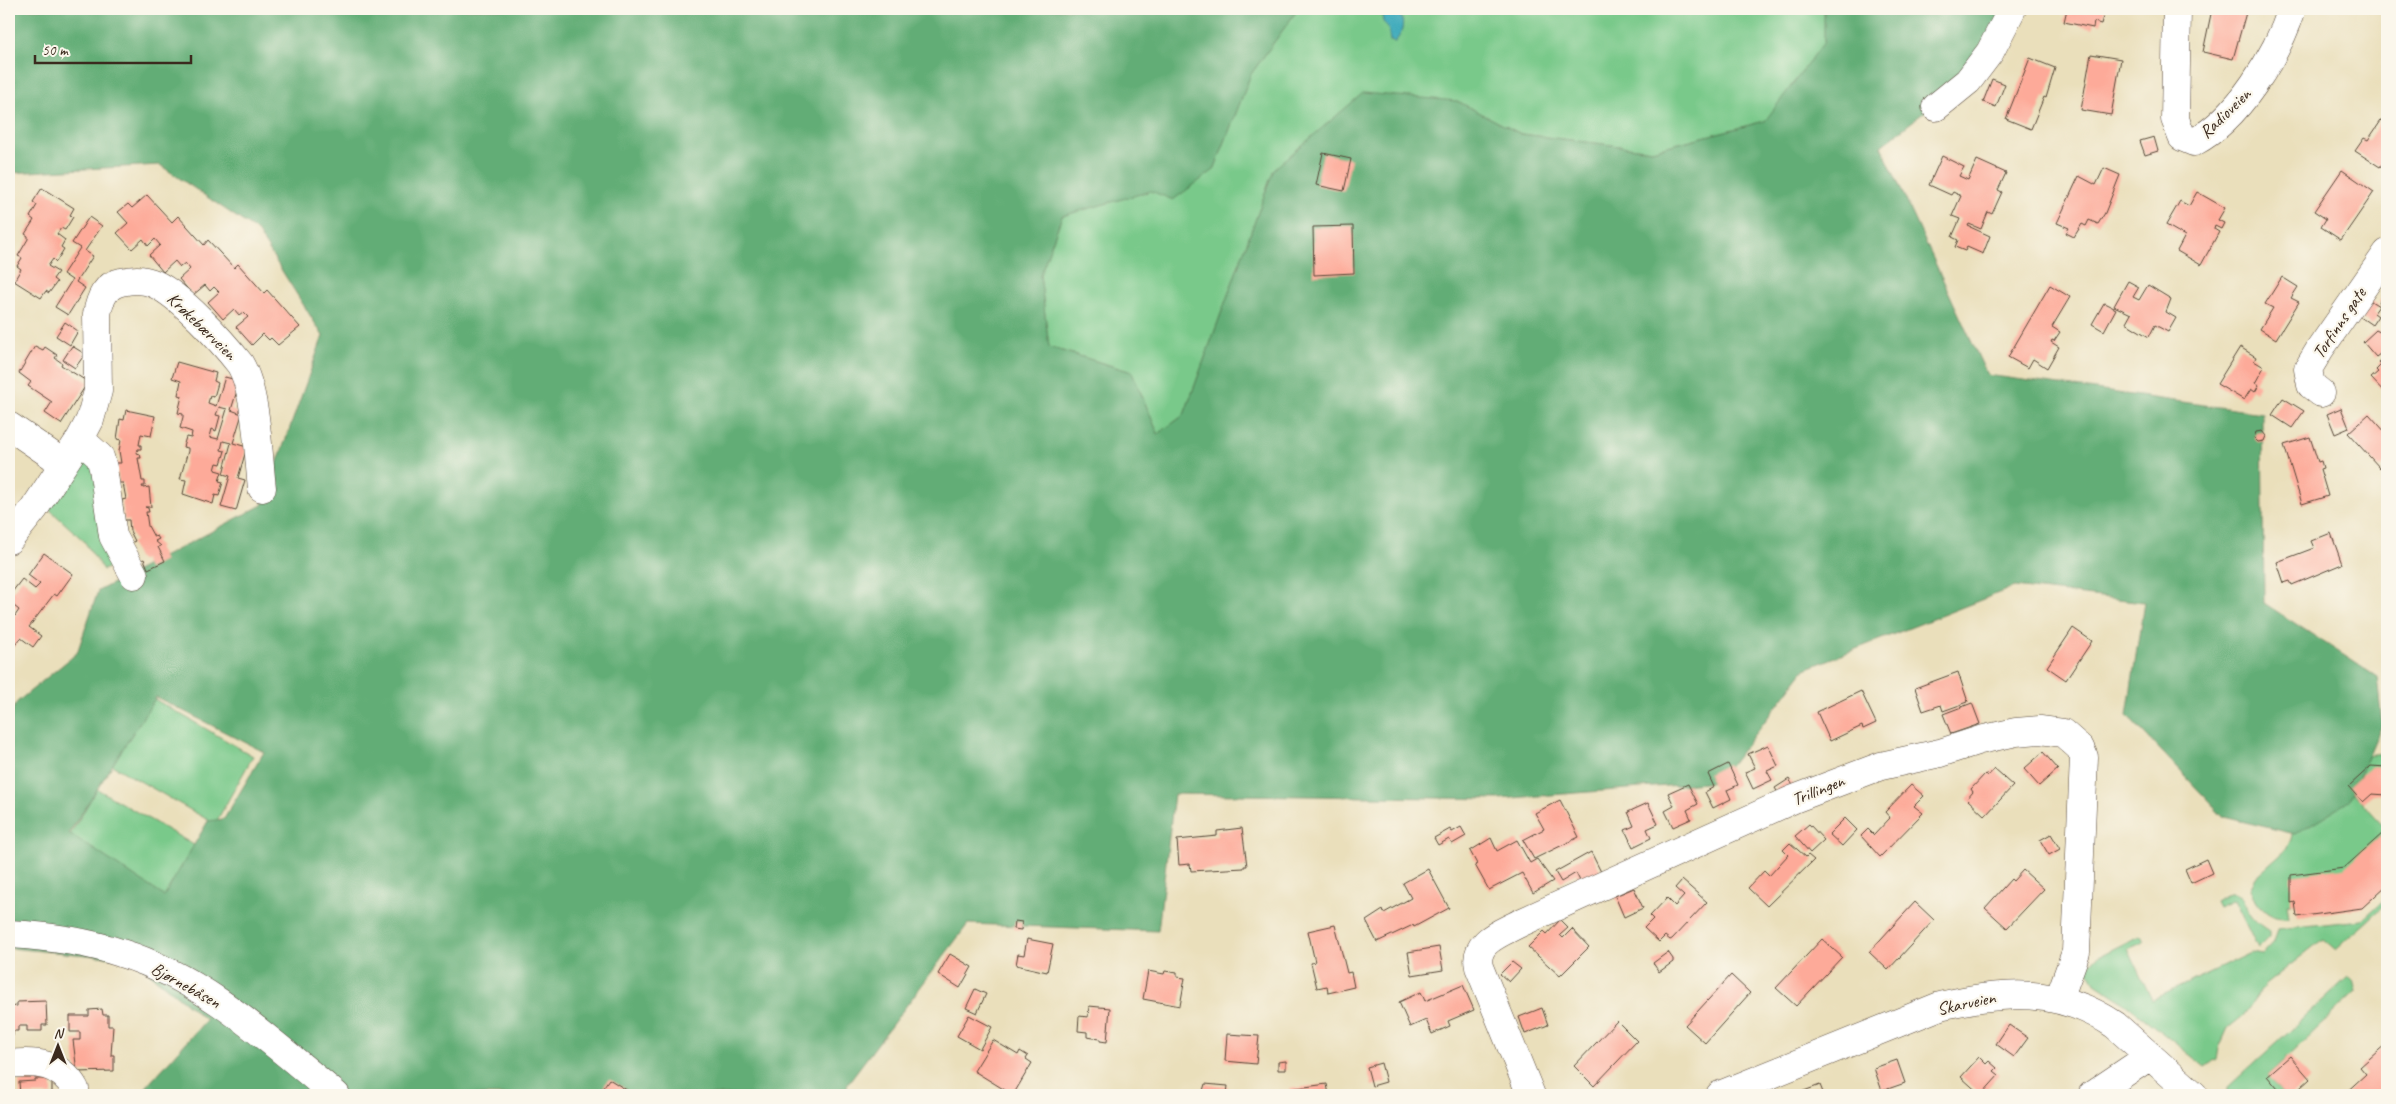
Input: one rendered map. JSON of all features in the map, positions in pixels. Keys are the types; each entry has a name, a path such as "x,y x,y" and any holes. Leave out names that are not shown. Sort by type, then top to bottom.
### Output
{"street":[{"path":"1936,107 1973,74 1990,52 2012,9"},
{"name":"Radioveien","path":"2177,9 2176,119 2182,137 2194,142 2209,134 2253,87 2266,68 2292,9"},
{"name":"Torfinns gate","path":"2321,393 2311,385 2308,369 2387,253"},
{"name":"Krøkebærveien","path":"9,540 34,509 80,439 90,420 98,391 97,314 104,293 116,283 136,280 146,281 173,295 229,350 247,376 262,488"},
{"path":"9,426 63,463"},
{"path":"80,439 100,457 113,536 134,575"},
{"name":"Trillingen","path":"1531,1095 1479,967 1477,959 1479,951 1488,940 1520,923 1803,796 1881,766 2016,732 2040,730 2063,733 2080,748 2084,757 2076,952 2059,999"},
{"name":"Bjørnebåsen","path":"9,934 58,938 122,953 153,966 185,982 221,1004 336,1095"},
{"name":"Skarveien","path":"1720,1095 1940,1006 1977,997 2022,994 2059,999 2083,1006 2101,1015 2194,1095"},
{"path":"2092,1095 2150,1056"},
{"path":"9,1064 45,1064 54,1067 63,1073 75,1089"}],"green space":[{"path":"9,9 1298,9 1251,74 1214,170 1173,200 1151,191 1062,216 1040,275 1049,347 1132,372 1158,434 1184,415 1274,169 1363,93 1457,101 1521,134 1652,150 1765,121 1824,42 1824,9 2003,9 1986,64 1881,146 1987,375 2262,413 2264,603 2377,677 2382,724 2349,801 2295,834 2224,817 2127,715 2144,602 2014,587 1805,669 1718,782 1499,799 1174,794 1158,931 968,924 848,1083 845,1095 139,1095 206,1020 132,959 9,948 9,716 17,702 77,653 98,591 262,505 323,336 257,231 160,165 9,173","holes":["156,697 264,752 224,819 208,821 164,896 69,833"]},
{"path":"1298,9 1824,9 1824,13 1827,13 1816,116 1765,121 1652,150 1521,134 1457,101 1274,169 1184,415 1158,434 1132,372 1049,347 1040,275 1062,216 1214,170 1251,74"},
{"path":"78,457 91,458 119,563 103,570 84,541 48,508"},
{"path":"149,696 253,756 215,824 110,764"},
{"path":"2387,753 2387,769 2371,769 2349,788 2387,829 2344,870 2292,877 2292,903 2287,903 2289,918 2275,917 2265,911 2250,890 2256,877 2286,850 2291,839 2295,821 2363,755"},
{"path":"97,789 199,848 166,903 65,843"},
{"path":"2229,893 2238,895 2244,901 2253,918 2269,931 2269,938 2258,949 2234,900 2218,907 2215,901"},
{"path":"2387,897 2387,903 2336,950 2323,939 2265,985 2243,1016 2228,1028 2219,1048 2217,1060 2205,1067 2121,1000 2095,983 2088,971 2089,964 2099,956 2141,935 2144,942 2128,949 2152,1000 2251,953 2262,955 2273,943 2277,929 2362,920"},
{"path":"2348,977 2353,980 2356,992 2267,1076 2283,1095 2232,1095 2228,1093 2228,1087"}],"water":[{"path":"1382,15 1401,16 1402,30 1395,42 1390,41 1388,27 1383,22"}],"building":[{"path":"2067,9 2105,9 2101,24 2094,22 2093,28 2064,22"},
{"path":"2212,9 2247,9 2233,59 2203,52"},
{"path":"2091,54 2121,59 2111,115 2081,110"},
{"path":"2030,58 2055,68 2046,98 2044,97 2031,129 2006,119"},
{"path":"1992,79 2005,84 1996,107 1983,102"},
{"path":"2387,112 2387,157 2380,167 2355,151 2364,138 2368,140"},
{"path":"2154,137 2158,151 2145,155 2140,141"},
{"path":"1323,153 1351,159 1344,191 1316,185"},
{"path":"1942,156 1964,167 1959,176 1968,180 1977,160 2006,173 1998,190 2002,192 1992,214 1988,212 1981,229 1969,224 1968,226 1990,236 1983,254 1967,247 1965,251 1955,247 1958,240 1952,237 1960,219 1952,216 1961,196 1953,192 1951,195 1929,185"},
{"path":"2104,168 2120,175 2105,213 2098,224 2089,220 2086,226 2082,224 2074,237 2066,233 2069,228 2057,223 2079,176 2096,185"},
{"path":"2342,170 2374,192 2341,240 2321,227 2326,219 2314,211"},
{"path":"42,188 74,208 70,215 73,217 65,230 61,228 57,234 65,240 61,247 64,249 56,262 53,259 48,266 58,272 53,279 57,282 49,293 46,291 41,298 14,281 21,269 17,266 22,258 18,256 28,239 28,236 25,234 34,220 30,217 37,205 33,202"},
{"path":"2197,192 2225,208 2218,220 2224,223 2221,229 2215,226 2214,229 2219,232 2201,265 2177,251 2185,236 2166,225 2180,201 2189,206"},
{"path":"147,195 172,222 178,216 204,245 208,240 234,268 238,264 264,293 267,290 300,327 278,345 271,338 269,340 263,334 252,345 236,327 248,317 243,312 239,315 234,309 223,319 208,302 219,292 214,287 210,291 205,285 193,295 179,279 190,269 185,263 180,267 175,261 163,272 149,255 160,245 155,239 148,246 143,239 132,249 117,233 128,223 118,212 128,204 132,208"},
{"path":"89,217 102,226 85,251 93,256 76,282 85,288 68,315 55,307 72,280 63,274 80,248 72,243"},
{"path":"1353,226 1354,273 1314,275 1313,227"},
{"path":"2282,277 2298,287 2291,298 2299,302 2276,339 2260,329 2273,308 2265,304"},
{"path":"2128,281 2139,287 2133,297 2139,300 2148,285 2171,299 2166,312 2176,318 2168,332 2155,325 2149,337 2126,323 2131,314 2114,306"},
{"path":"2050,285 2070,297 2052,327 2060,332 2054,341 2052,340 2051,342 2059,347 2047,368 2033,359 2028,368 2008,357"},
{"path":"2386,292 2387,311 2381,307 2383,304 2379,302"},
{"path":"2366,298 2379,306 2374,313 2378,316 2372,325 2356,314"},
{"path":"2104,303 2116,309 2104,331 2092,324"},
{"path":"65,322 78,331 70,345 56,336"},
{"path":"2376,330 2387,336 2387,353 2385,350 2376,357 2363,342"},
{"path":"35,346 43,350 45,347 57,355 55,358 62,363 61,365 88,382 61,424 45,413 52,402 28,386 31,382 19,373"},
{"path":"72,346 85,354 75,368 63,360"},
{"path":"2240,347 2256,357 2254,361 2264,367 2255,383 2259,385 2255,392 2251,389 2244,400 2217,384"},
{"path":"2387,356 2387,395 2371,378 2378,372 2376,370 2381,365 2379,363"},
{"path":"177,362 216,373 214,381 218,383 214,397 210,396 208,403 216,406 225,377 240,381 231,410 242,414 233,443 247,447 238,478 245,480 236,511 221,507 230,476 223,474 231,443 223,441 221,450 225,451 221,464 217,463 215,470 222,472 219,481 223,482 219,496 215,495 213,504 183,494 186,480 180,479 188,448 183,447 186,437 191,438 192,432 180,428 183,417 183,414 178,413 182,396 178,395 181,381 172,378","holes":["219,407 227,409 218,439 210,437 212,429 216,431 220,416 216,415"]},
{"path":"2283,398 2304,411 2292,428 2272,415"},
{"path":"2341,408 2349,428 2335,434 2327,414"},
{"path":"126,410 155,416 151,436 141,434 139,445 141,445 141,449 138,449 137,453 140,454 141,458 138,458 142,481 145,481 145,486 142,486 143,488 149,487 151,507 145,507 148,508 149,512 146,512 148,526 154,537 157,536 159,539 155,541 161,546 158,547 165,561 148,569 144,559 140,561 131,543 135,541 130,531 129,520 124,520 122,500 126,499 123,483 119,483 116,463 121,463 119,451 121,440 117,439 120,419 124,420"},
{"path":"2369,414 2387,434 2387,462 2380,468 2348,433"},
{"path":"2262,431 2266,436 2264,441 2258,442 2254,438 2256,432"},
{"path":"2310,437 2318,462 2321,461 2323,468 2320,469 2328,496 2302,504 2284,445"},
{"path":"2331,533 2342,564 2292,585 2290,581 2284,583 2277,562 2314,548 2311,541"},
{"path":"44,553 73,574 57,596 54,594 29,627 41,636 33,647 21,638 9,652 9,612 15,616 19,610 9,602 9,596 22,579 35,589 40,584 28,575"},
{"path":"2073,628 2092,641 2066,680 2047,667"},
{"path":"1958,672 1968,702 1943,711 1941,705 1923,711 1915,688"},
{"path":"1861,691 1876,723 1863,729 1862,726 1830,741 1817,712"},
{"path":"1972,703 1980,724 1951,734 1943,714"},
{"path":"1768,745 1778,766 1767,771 1772,780 1753,789 1745,772 1755,768 1748,754"},
{"path":"2043,752 2058,769 2039,786 2024,769"},
{"path":"1728,764 1738,785 1727,790 1731,799 1713,808 1705,792 1714,787 1708,774"},
{"path":"2371,766 2387,767 2387,795 2372,794 2363,802 2349,786"},
{"path":"1994,769 2013,786 1985,816 1967,799 1973,792 1971,789 1985,774 1988,776"},
{"path":"1789,779 1794,787 1780,796 1775,788"},
{"path":"1688,784 1698,804 1687,810 1691,819 1673,827 1665,811 1674,806 1668,793"},
{"path":"1911,785 1924,796 1914,806 1923,813 1880,857 1861,836 1868,829 1874,835 1890,818 1885,812"},
{"path":"1560,800 1579,837 1534,859 1523,840 1544,829 1535,813"},
{"path":"1648,803 1658,824 1647,829 1651,838 1633,847 1625,830 1634,826 1628,812"},
{"path":"1845,818 1857,830 1842,846 1829,834"},
{"path":"1809,824 1824,840 1810,853 1795,836"},
{"path":"1461,827 1466,836 1452,844 1449,839 1438,845 1434,838 1450,829 1452,832"},
{"path":"1242,828 1247,866 1244,866 1244,868 1191,871 1190,864 1179,865 1177,840 1217,836 1217,831"},
{"path":"2383,833 2387,838 2387,885 2362,908 2297,917 2295,902 2291,903 2291,875 2344,868"},
{"path":"2051,834 2060,849 2049,855 2040,840"},
{"path":"1491,838 1497,851 1517,840 1530,863 1537,859 1553,881 1533,893 1522,873 1489,890 1475,865 1477,864 1470,851"},
{"path":"1790,843 1806,857 1808,855 1814,860 1767,906 1748,888 1764,871 1769,876 1788,855 1783,850"},
{"path":"1591,852 1601,872 1581,883 1576,873 1561,882 1555,872"},
{"path":"2206,859 2212,873 2191,883 2185,869"},
{"path":"1428,869 1449,908 1414,927 1413,925 1377,942 1366,921 1383,910 1384,913 1411,898 1403,883"},
{"path":"2023,870 2044,889 2007,928 1985,908 2011,879 2013,881"},
{"path":"1682,880 1707,902 1672,939 1670,940 1665,936 1659,942 1644,928 1653,919 1650,916 1667,898 1675,906 1684,896 1675,888"},
{"path":"1634,888 1643,908 1624,917 1615,896"},
{"path":"1915,902 1934,920 1888,970 1869,952"},
{"path":"1560,920 1568,928 1560,935 1563,938 1572,929 1589,947 1560,976 1528,947 1544,931 1547,934"},
{"path":"1015,921 1022,922 1021,930 1014,929"},
{"path":"1335,925 1347,973 1351,972 1354,987 1328,993 1327,986 1317,988 1311,963 1315,962 1308,931"},
{"path":"1027,939 1053,944 1047,972 1016,965 1018,954 1024,955"},
{"path":"1822,939 1842,957 1796,1006 1776,988"},
{"path":"1439,947 1443,970 1412,975 1408,952"},
{"path":"1668,952 1673,962 1659,972 1653,963"},
{"path":"950,954 972,967 960,988 938,974"},
{"path":"1512,962 1521,969 1509,982 1500,974"},
{"path":"1148,971 1164,974 1165,971 1177,973 1177,977 1185,978 1180,1006 1143,999"},
{"path":"1731,975 1750,993 1705,1043 1685,1025"},
{"path":"1463,985 1474,1010 1448,1021 1450,1026 1432,1034 1426,1020 1410,1027 1399,1002 1421,992 1425,1001"},
{"path":"975,989 986,994 977,1013 966,1008"},
{"path":"46,1001 47,1025 42,1025 42,1031 27,1031 27,1026 18,1026 18,1031 13,1031 13,1036 9,1037 9,1007 17,1006 17,1002"},
{"path":"1089,1006 1110,1008 1107,1042 1087,1037 1087,1032 1078,1031 1079,1016 1088,1017"},
{"path":"1542,1008 1548,1025 1525,1034 1519,1017"},
{"path":"102,1009 103,1015 108,1015 108,1026 113,1026 111,1055 114,1055 114,1071 77,1072 73,1040 80,1040 80,1032 70,1032 70,1016 89,1016 89,1010"},
{"path":"969,1015 992,1027 980,1049 957,1036"},
{"path":"1617,1021 1637,1041 1594,1086 1574,1066"},
{"path":"2009,1025 2028,1038 2014,1057 1996,1044"},
{"path":"1227,1034 1259,1036 1256,1064 1225,1061"},
{"path":"993,1040 1018,1055 1020,1051 1028,1056 1026,1059 1032,1063 1013,1095 974,1071"},
{"path":"2387,1043 2387,1095 2343,1095 2366,1074 2360,1067"},
{"path":"2290,1056 2310,1079 2292,1095 2283,1095 2267,1076"},
{"path":"1979,1057 1986,1064 1989,1061 1997,1068 1994,1071 1999,1075 1981,1095 1961,1077"},
{"path":"1897,1060 1905,1083 1882,1091 1874,1068"},
{"path":"1286,1061 1286,1070 1278,1070 1278,1062"},
{"path":"1381,1063 1386,1082 1372,1086 1367,1067"},
{"path":"35,1079 52,1079 52,1095 20,1095 19,1082 35,1081"},
{"path":"609,1079 617,1084 635,1095 598,1095"},
{"path":"1205,1084 1228,1086 1227,1093 1229,1095 1185,1095 1185,1092 1202,1094"},
{"path":"1327,1084 1329,1095 1291,1095 1290,1089"},
{"path":"1820,1085 1824,1095 1793,1095"}]}
